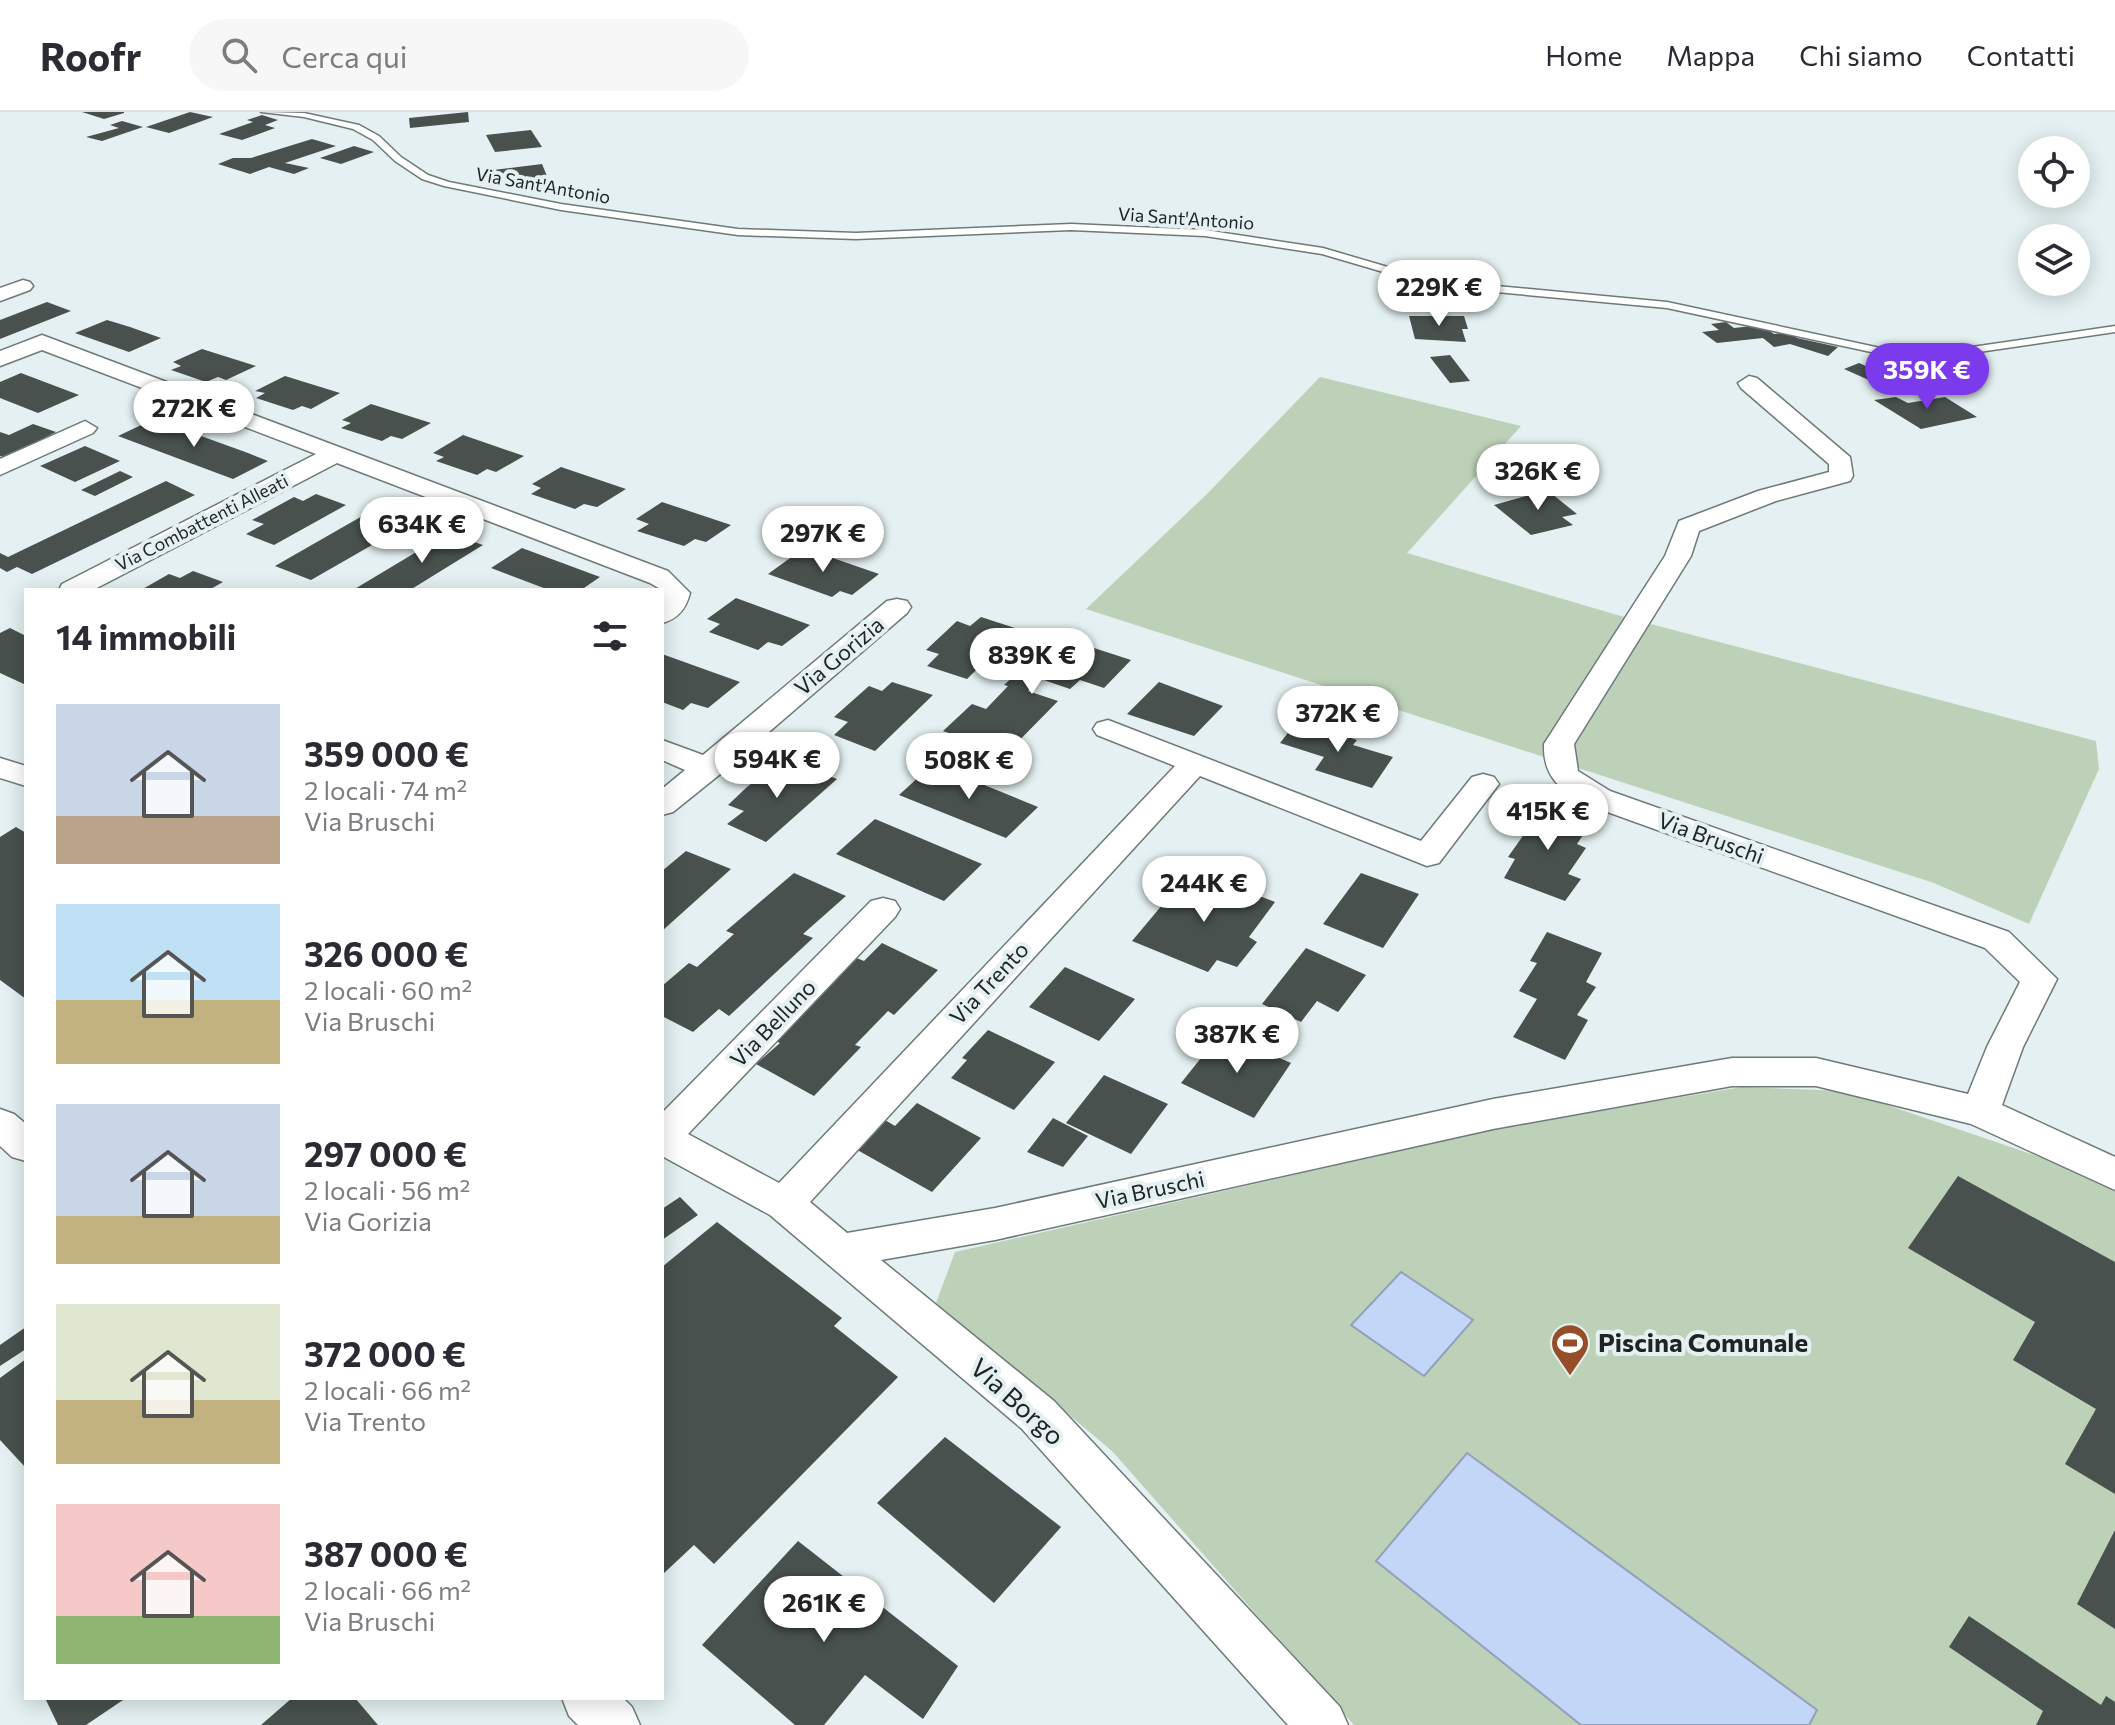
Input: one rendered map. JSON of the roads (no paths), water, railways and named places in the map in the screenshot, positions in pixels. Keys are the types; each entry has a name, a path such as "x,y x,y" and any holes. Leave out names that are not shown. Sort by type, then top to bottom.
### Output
{"street":[{"path":"0,295 23,286"},
{"path":"0,359 42,342 659,577 676,593 673,605 664,613"},
{"name":"Via Bruschi","path":"1749,383 1841,462 1841,476 1767,496 1688,526 1678,556 1559,744 1558,763 1567,780 1599,798 1997,940 2039,979 2005,1047 1980,1112"},
{"path":"0,468 85,428"},
{"name":"Via Combattenti Alleati","path":"76,588 333,455"},
{"name":"Via Gorizia","path":"664,803 897,607"},
{"path":"1108,729 1427,855 1483,784"},
{"path":"664,750 708,768"},
{"name":"Via Trento","path":"784,1204 1195,763"},
{"path":"0,768 24,775"},
{"name":"Via Belluno","path":"664,1135 883,909"},
{"name":"Via Bruschi","path":"838,1251 995,1224 1493,1114 1732,1072 1816,1072 1980,1112 2115,1174"},
{"path":"0,1124 24,1144"},
{"name":"Via Borgo","path":"664,1138 784,1204 1038,1415 1322,1725"},
{"path":"589,1700 614,1725"}],"lane":[{"name":"Via Sant'Antonio","path":"265,112 304,115 356,127 376,138 398,159 425,177 447,184 561,207 724,231 856,236 1071,227 1205,233 1323,251 1431,283 1667,305 1885,352 1972,350 2115,329"}],"water":[{"path":"1401,1272 1473,1320 1424,1376 1351,1325"},
{"path":"1467,1453 1817,1710 1809,1725 1581,1725 1376,1561"}],"place":[{"name":"Piscina Comunale","path":"1570,1377"}]}
